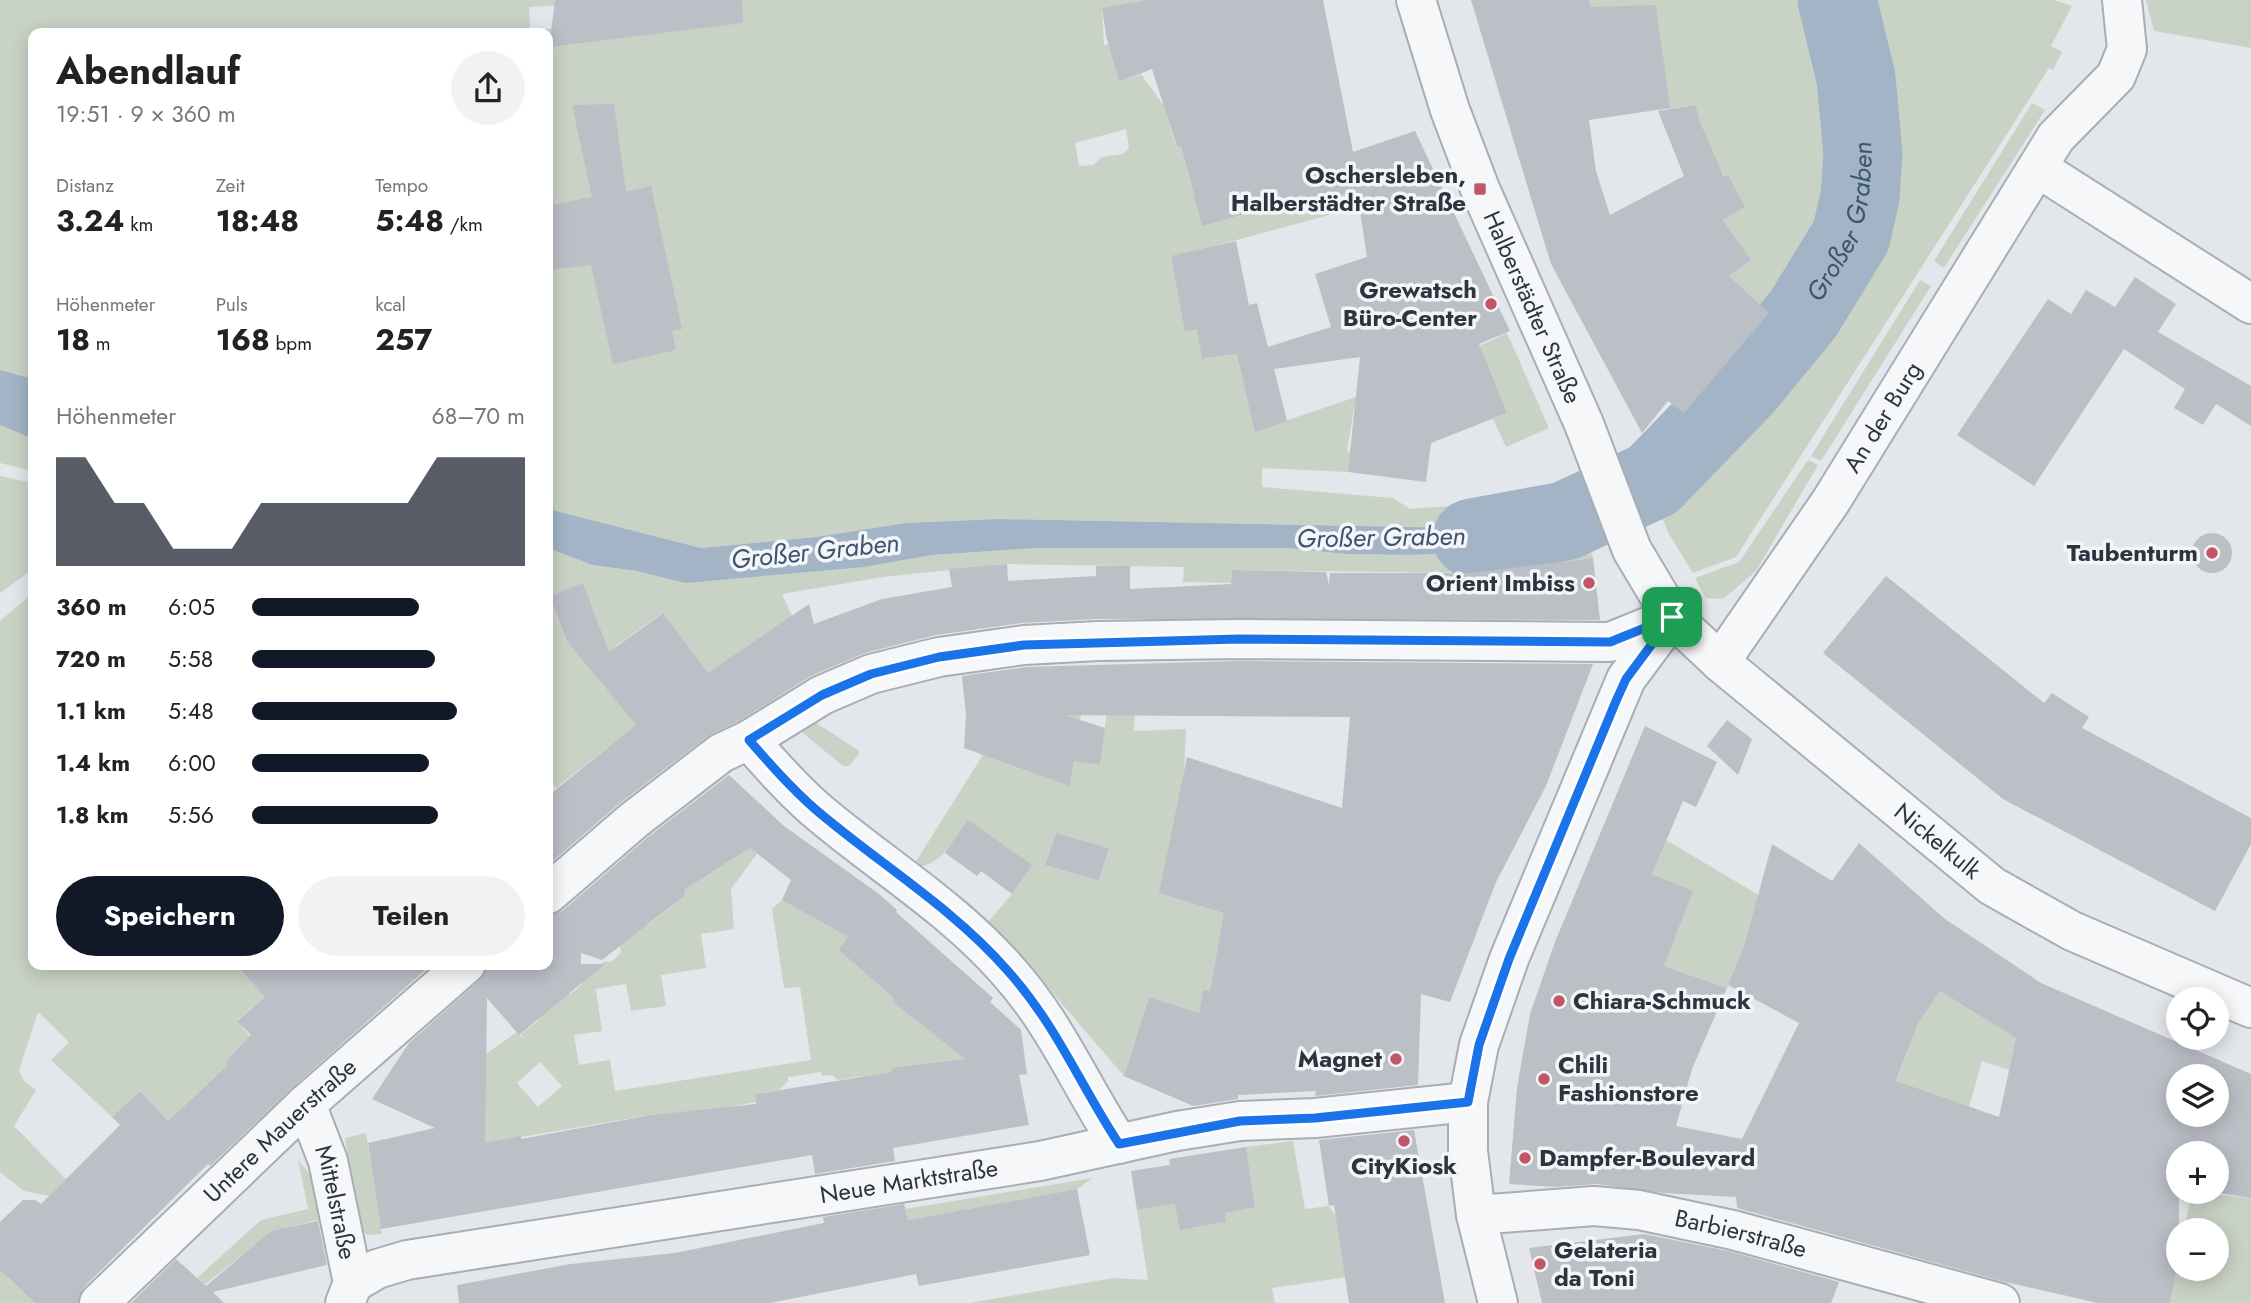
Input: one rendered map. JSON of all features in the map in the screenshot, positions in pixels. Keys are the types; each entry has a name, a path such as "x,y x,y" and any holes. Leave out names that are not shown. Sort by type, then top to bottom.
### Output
{"street":[{"name":"Halberstädter Straße","path":"1416,0 1450,110 1480,189 1584,424 1632,550 1669,612"},
{"name":"An der Burg","path":"1720,662 1831,501 2056,137 2116,76 2127,49 2122,0"},
{"path":"2038,168 2251,304"},
{"path":"553,890 634,820 710,761 822,695 871,674 939,657 1024,645 1239,639 1610,642 1669,612"},
{"path":"1498,1303 1476,1215 1468,1151 1468,1102 1479,1045 1509,959 1616,701 1626,679 1669,612"},
{"name":"Nickelkulk","path":"1669,612 1720,662 1992,886 2072,931 2251,1008"},
{"path":"749,740 816,809 909,882 1007,969 1063,1043 1084,1088 1119,1144"},
{"name":"Untere Mauerstraße","path":"99,1303 306,1104 459,970"},
{"name":"Neue Marktstraße","path":"349,1293 377,1269 407,1260 1027,1164 1240,1121 1315,1118 1468,1102"},
{"name":"Mittelstraße","path":"306,1104 328,1161 349,1293"},
{"name":"Barbierstraße","path":"1476,1215 1594,1206 1639,1210 1733,1230 2000,1303"}],"green space":[{"path":"0,0 645,0 529,7 530,28 28,28 28,378 0,370"},
{"path":"723,0 1147,0 1102,8 1104,45 1132,39 1135,50 1112,56 1119,82 1141,74 1164,106 1176,147 1196,140 1184,159 1194,196 1255,178 1303,197 1304,202 1357,192 1359,207 1214,246 1255,431 1359,396 1434,418 1354,408 1347,451 1350,452 1348,472 1262,468 1262,487 1393,498 1410,509 1489,503 1565,488 1571,504 1513,521 1460,528 998,519 906,523 816,537 701,548 553,510 553,29","holes":["1126,129 1129,148 1123,154 1102,157 1093,165 1079,166 1075,143"]},
{"path":"1589,0 2054,0 2072,6 2051,46 2062,52 2053,70 2049,68 1736,557 1693,573 1669,534 1635,456 1684,413 1768,313 1729,276 1751,260 1723,220 1745,207 1702,142 1696,105 1660,110 1656,56 1663,56 1656,5 1592,10"},
{"path":"2146,0 2251,0 2251,48 2154,31"},
{"path":"2032,103 2045,110 1944,268 1934,261"},
{"path":"1920,280 1931,286 1821,461 1811,456"},
{"path":"1507,333 1549,428 1506,447 1493,419 1507,413 1479,346"},
{"path":"0,425 28,437 28,470 0,463"},
{"path":"1808,460 1818,465 1756,571 1723,599 1706,598 1695,578 1739,562"},
{"path":"0,476 28,482 28,573 0,593"},
{"path":"1586,537 1593,558 1471,573 1232,570 1231,583 1183,582 1184,567 1007,564 883,577 782,594 792,616 683,691 691,650 662,613 616,646 601,683 638,724 556,788 553,784 553,604 566,641 600,628 583,584 553,595 553,550 592,565 637,571 864,567 932,555 1037,548 1287,548 1346,554 1410,555 1522,547"},
{"path":"28,597 28,970 240,970 265,997 237,1020 250,1037 225,1062 250,1088 216,1076 168,1121 140,1091 112,1117 51,1060 69,1042 38,1012 19,1070 24,1081 36,1090 14,1126 66,1179 49,1196 24,1191 0,1172 0,621"},
{"path":"1107,711 1135,712 1134,731 1186,729 1184,773 1248,840 1243,955 1217,952 1210,991 1203,990 1198,1020 1168,1003 1149,997 1124,1076 1027,963 987,923 1012,894 968,821 935,861 919,867 915,863 996,734 1061,715 1081,715 1075,751 1042,776 1070,786 1074,761 1100,765","holes":["1056,833 1109,848 1099,881 1045,865"]},
{"path":"810,719 858,750 859,754 849,766 843,766 798,729"},
{"path":"1666,840 1767,900 1727,988 1636,956 1677,933 1681,922 1670,918 1683,887 1652,874"},
{"path":"750,848 757,854 731,889 734,929 701,934 706,968 661,975 666,1006 631,1011 626,984 596,989 602,1031 574,1035 579,1065 610,1060 615,1091 811,1060 800,987 784,988 772,909 782,900 848,937 840,950 896,995 892,1001 970,1059 864,1085 863,1076 838,1080 832,1075 822,1076 821,1072 788,1077 788,1081 779,1090 755,1094 756,1102 718,1109 650,1115 481,1144 476,1061 517,1032 524,1040 521,1034 539,1020 532,1012 565,993 571,994 582,984 582,979 605,961 611,962 621,953 619,941 640,925 648,925 684,896 685,888 708,868 712,872","holes":["540,1062 562,1086 538,1107 517,1083"]},
{"path":"1940,991 2016,1038 2009,1070 1982,1061 1969,1107 1893,1091 1914,1033 1912,1028"},
{"path":"366,1133 382,1234 368,1235 361,1231 345,1138"},
{"path":"1293,1141 1305,1209 1329,1206 1375,1273 1272,1288 1275,1303 970,1303 1113,1278 1148,1280 1137,1210 1175,1204 1193,1228 1226,1222 1225,1213 1255,1207 1246,1147"},
{"path":"298,1160 313,1178 320,1216 318,1220 273,1231 204,1285 197,1278 261,1220 308,1209"},
{"path":"1093,1178 1077,1189 908,1220 905,1209"},
{"path":"2229,1196 2251,1198 2251,1303 2170,1303 2174,1281 2229,1281 2229,1218 2187,1218 2189,1204 2229,1204"},
{"path":"33,1250 8,1278 35,1303 0,1303 0,1257"}],"water":[{"path":"0,370 28,378 28,437 0,425"},
{"path":"1571,504 1586,537 1490,551 1410,555 1346,554 1287,548 1037,548 932,555 864,567 685,583 637,571 592,565 553,550 553,510 701,548 816,537 906,523 998,519 1460,528 1513,521"}],"building":[{"path":"555,0 742,0 743,23 553,47 551,28"},
{"path":"1147,0 1323,0 1353,152 1415,131 1510,331 1479,344 1507,413 1431,443 1426,482 1348,472 1360,357 1274,369 1287,421 1255,432 1237,354 1202,358 1197,329 1185,331 1171,256 1236,241 1249,305 1257,303 1268,347 1331,327 1315,274 1367,257 1357,192 1303,202 1303,197 1202,226 1181,146 1177,147 1152,69 1119,82 1106,35 1102,8"},
{"path":"1471,0 1589,0 1591,7 1656,5 1670,108 1589,120 1596,171 1610,215 1684,176 1658,111 1696,105 1699,120 1724,177 1728,175 1745,207 1723,220 1751,260 1729,276 1769,313 1684,413 1668,401 1642,433 1551,264"},
{"path":"614,104 626,192 651,186 682,329 672,331 676,350 613,364 591,265 553,269 553,205 592,197 572,105"},
{"path":"2135,277 2176,304 2158,332 2251,386 2251,426 2216,404 2203,425 2174,408 2185,389 2124,349 2034,486 1957,435 2048,299 2071,314 2086,290 2115,307"},
{"name":"Taubenturm","path":"2212,533 2220,534 2226,539 2231,545 2231,561 2226,567 2220,572 2212,573 2204,572 2198,567 2193,561 2192,553 2193,545 2198,539 2204,534"},
{"path":"1593,558 1600,620 1097,619 1021,623 936,635 865,653 811,676 739,721 708,736 620,803 553,861 553,792 636,725 566,640 553,604 553,595 583,583 609,652 663,613 708,673 809,604 814,624 882,599 952,587 949,569 1007,564 1008,581 1096,576 1096,566 1130,566 1130,589 1231,584 1232,570 1326,572 1329,585 1330,573 1471,573"},
{"path":"1886,576 2044,703 2052,693 2089,717 2082,728 2251,818 2251,844 2215,911 2003,799 1823,653"},
{"path":"1239,661 1593,664 1546,786 1496,882 1450,1002 1421,994 1418,1085 1315,1096 1316,1091 1238,1095 1238,1099 1193,1106 1124,1076 1149,997 1199,1013 1203,990 1210,991 1224,913 1159,893 1187,757 1342,808 1350,717 1065,715 1105,728 1100,765 1074,761 1070,786 964,748 966,715 962,676 1026,667"},
{"path":"1727,720 1752,739 1738,775 1707,746"},
{"path":"1645,726 1717,762 1696,807 1683,801 1652,874 1693,891 1664,966 1727,988 1692,1069 1676,1126 1742,1139 1799,1023 1728,985 1744,947 1772,844 1832,881 1859,843 1945,919 2041,983 2166,1037 2166,1050 2196,1050 2228,1064 2166,1064 2166,1127 2229,1127 2229,1064 2251,1074 2251,1198 2229,1195 2229,1141 2166,1141 2166,1204 2179,1204 2179,1218 2166,1218 2166,1281 2174,1281 2170,1303 2098,1303 2001,1281 1737,1208 1736,1197 1663,1193 1596,1184 1556,1187 1509,1184 1517,1088 1530,1014 1555,942","holes":["1940,991 2016,1038 1999,1117 1896,1081 1918,1023"]},
{"path":"729,775 784,826 879,894 993,998 990,1002 1021,1030 1027,1074 1019,1075 1029,1125 893,1148 895,1161 815,1174 812,1155 381,1229 368,1143 435,1128 372,1099 409,1043 480,980 484,970 553,970 553,914 562,911 648,837","holes":["750,848 791,880 782,900 848,937 839,950 894,998 892,1001 965,1059 892,1068 892,1072 755,1094 756,1104 651,1115 485,1143 487,998 519,1035 605,964 581,964 581,953 602,960 684,896 685,889"]},
{"path":"968,820 1032,865 1012,894 981,871 977,876 945,853"},
{"path":"1056,833 1109,848 1099,881 1045,865"},
{"path":"240,970 425,970 292,1088 210,1166 208,1164 84,1287 78,1303 35,1303 0,1270 0,1222 23,1200 35,1200 41,1204 120,1125 112,1117 140,1091 168,1121 228,1065 225,1062 251,1035 237,1021 265,997"},
{"path":"1414,1130 1445,1303 1349,1303 1334,1205 1329,1206 1319,1140"},
{"path":"1246,1147 1255,1207 1225,1213 1226,1222 1180,1230 1175,1204 1137,1210 1131,1171 1170,1165 1169,1159"},
{"path":"1077,1189 1090,1255 919,1286 916,1274 770,1303 459,1303 457,1285 571,1264 675,1253 824,1223 823,1217 904,1204 908,1220"},
{"path":"318,1221 327,1265 213,1292 224,1303 131,1303 176,1259 206,1286 271,1231"},
{"path":"1644,1234 1728,1251 1839,1282 1831,1303 1542,1303 1529,1248"}],"waterway":[{"name":"Großer Graben","path":"1472,538 1565,521 1653,480 1745,385 1804,313 1851,236 1860,197 1863,154 1856,78 1837,0"}],"place":[{"name":"Oschersleben, Halberstädter Straße","path":"1480,189"},
{"name":"Grewatsch Büro-Center","path":"1491,304"},
{"name":"Taubenturm","path":"2212,553"},
{"name":"Orient Imbiss","path":"1589,583"},
{"name":"Chiara-Schmuck","path":"1559,1001"},
{"name":"Magnet","path":"1396,1059"},
{"name":"Chili Fashionstore","path":"1544,1079"},
{"name":"CityKiosk","path":"1404,1141"},
{"name":"Dampfer-Boulevard","path":"1525,1158"},
{"name":"Gelateria da Toni","path":"1540,1264"}],"route":[{"path":"1672,617 1626,679 1616,701 1509,959 1479,1045 1468,1102 1315,1118 1240,1121 1119,1144 1084,1088 1063,1043 1007,969 909,882 816,809 777,772 749,740 822,695 871,674 939,657 1024,645 1239,639 1610,642 1672,617"}]}
